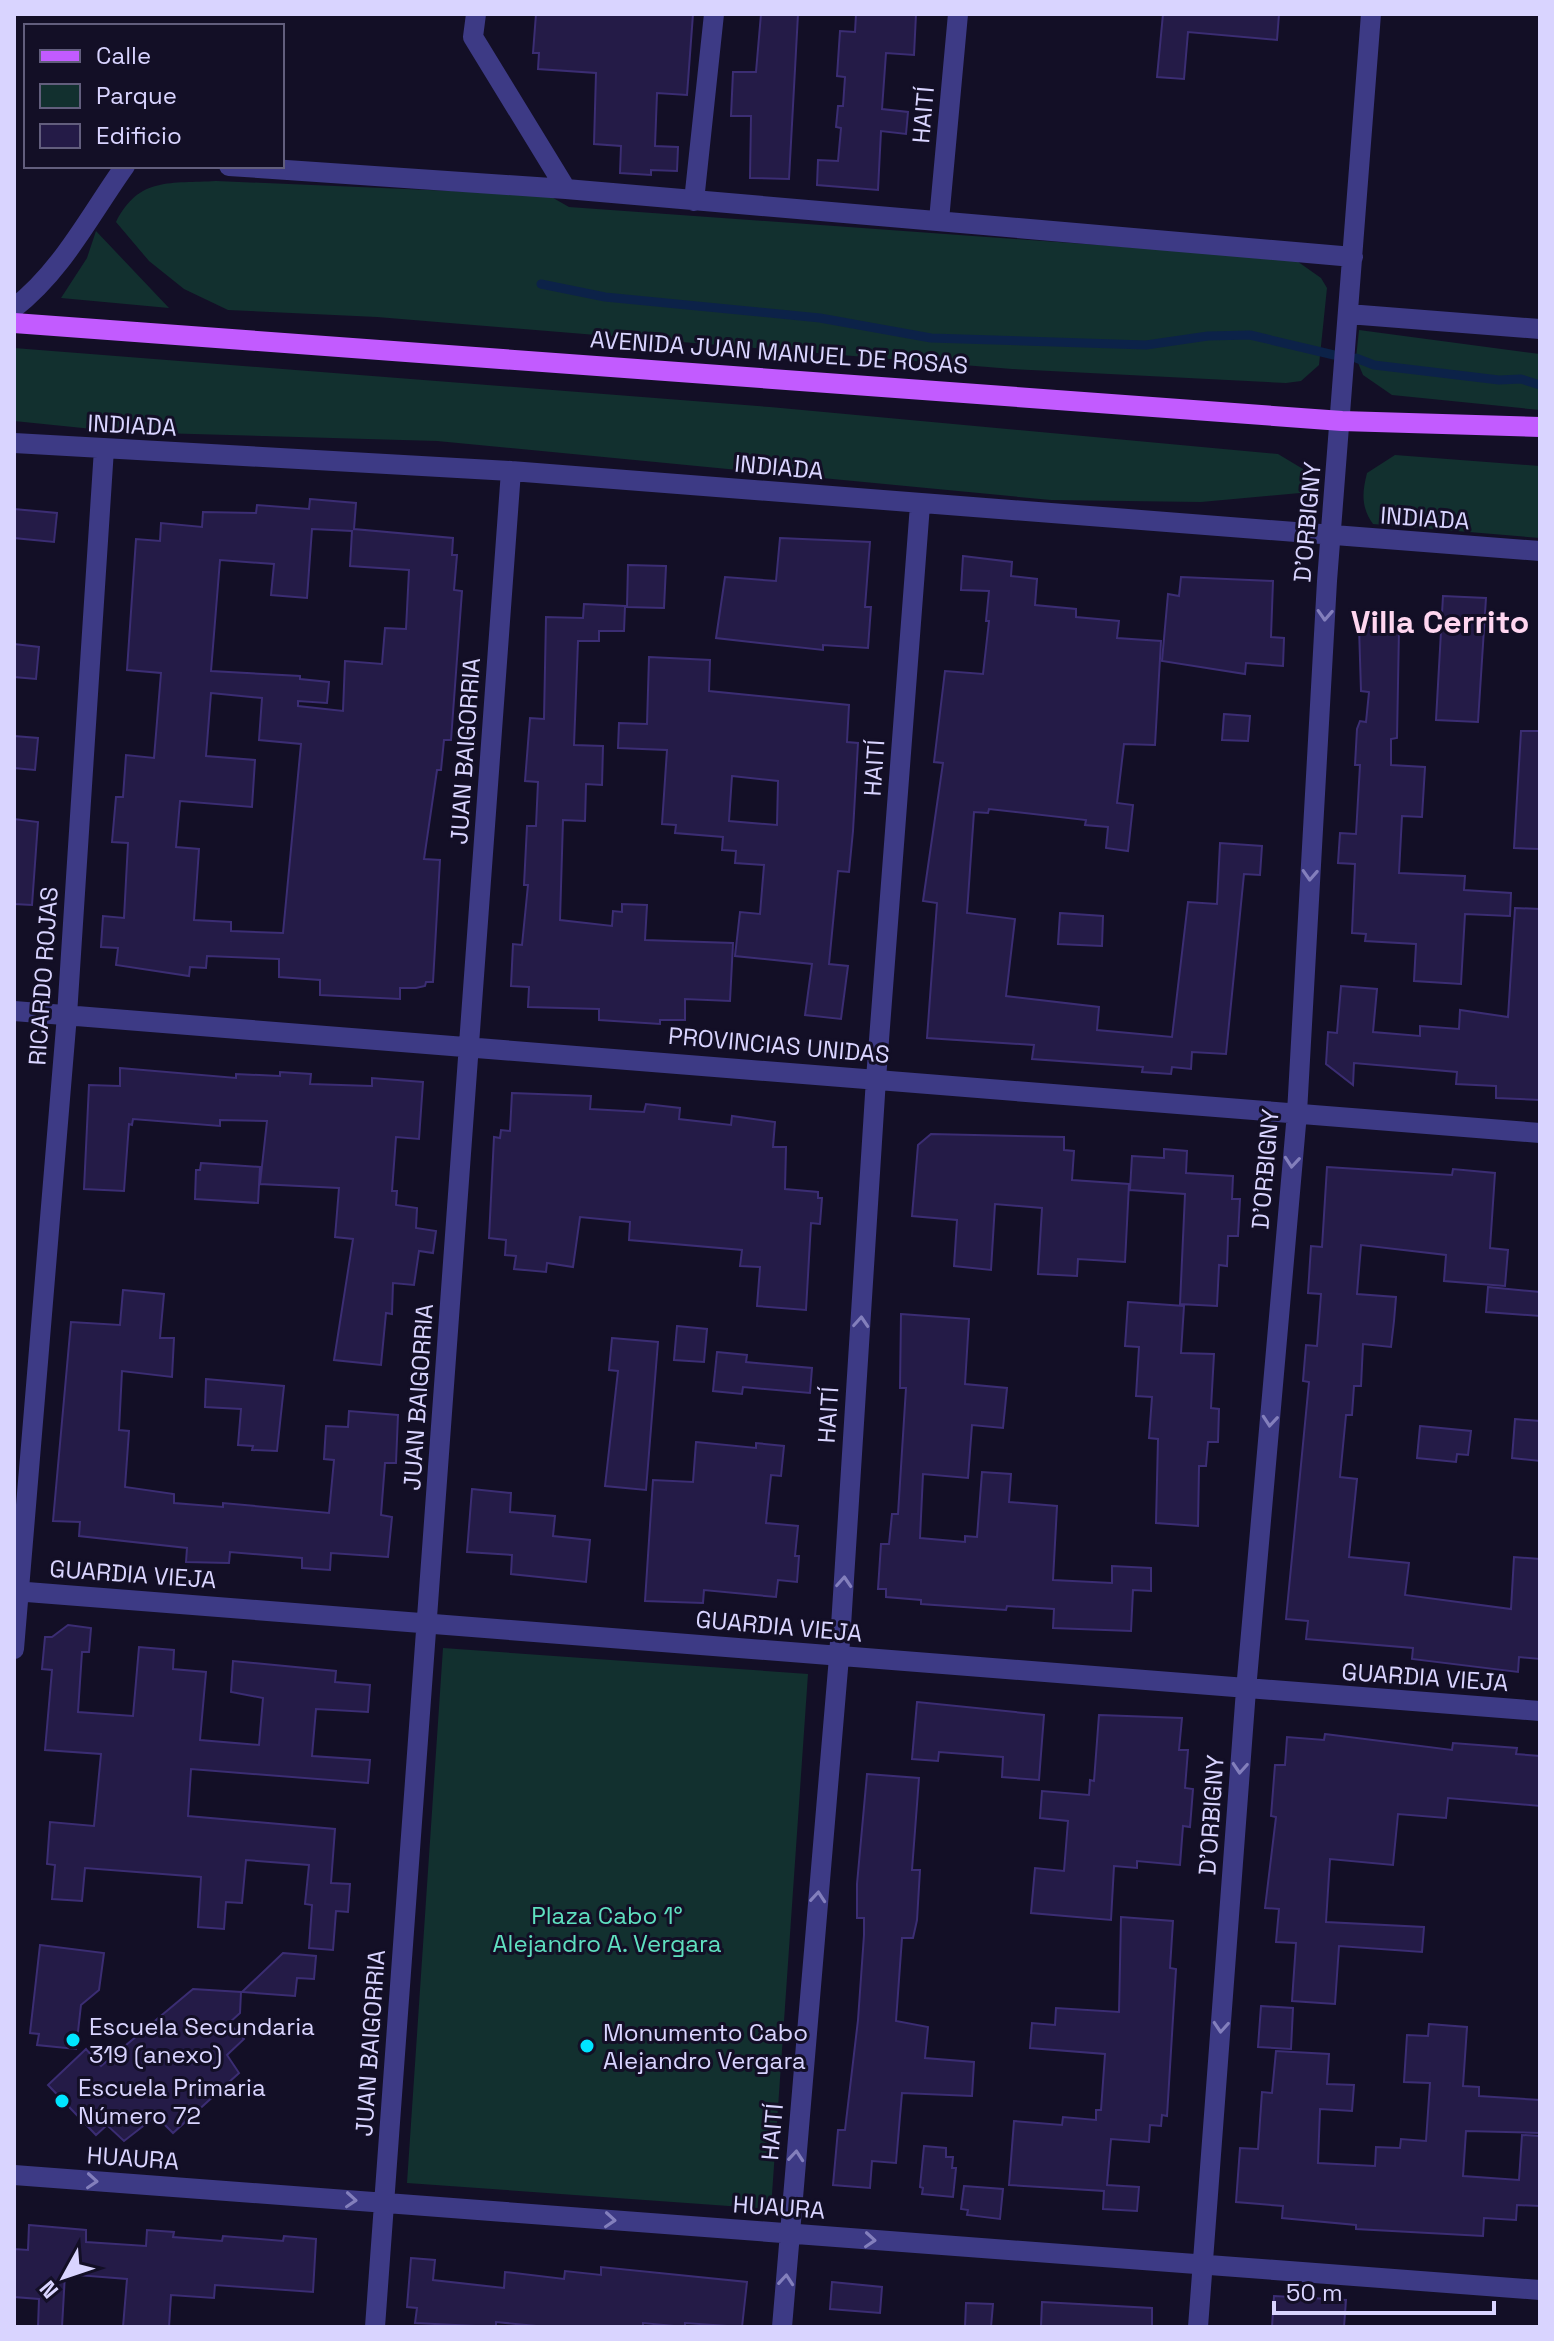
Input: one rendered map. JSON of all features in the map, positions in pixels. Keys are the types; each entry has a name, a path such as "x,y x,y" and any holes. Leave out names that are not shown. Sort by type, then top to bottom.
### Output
{"main road":[{"name":"AVENIDA JUAN MANUEL DE ROSAS","path":"14,323 1342,421 1540,427"}],"street":[{"path":"476,14 473,37 566,189"},
{"path":"694,201 714,14"},
{"name":"HAITÍ","path":"939,220 958,14"},
{"name":"D'ORBIGNY","path":"1198,2327 1246,1690 1297,1113 1326,597 1333,538 1371,14"},
{"path":"14,308 55,271 94,207 123,168"},
{"path":"258,168 566,189 1353,257"},
{"path":"1348,314 1540,329"},
{"name":"INDIADA","path":"14,443 511,471 1333,538 1540,551"},
{"name":"RICARDO ROJAS","path":"14,1649 16,1591 67,1015 104,449"},
{"name":"JUAN BAIGORRIA","path":"375,2327 511,471"},
{"name":"HAITÍ","path":"782,2327 839,1657 876,1079 920,505"},
{"name":"PROVINCIAS UNIDAS","path":"14,1011 1540,1133"},
{"name":"GUARDIA VIEJA","path":"16,1591 1540,1711"},
{"name":"HUAURA","path":"14,2175 1540,2290"}],"green space":[{"path":"216,181 548,195 569,207 1294,259 1321,278 1327,288 1319,365 1301,381 1286,383 1012,369 377,317 228,310 184,289 149,261 116,222 135,197 158,185"},
{"path":"96,231 169,308 61,298 87,258"},
{"path":"1359,330 1540,354 1540,410 1392,395 1363,375 1356,358"},
{"path":"14,348 770,407 1278,454 1303,469 1306,484 1300,493 1201,502 1051,500 437,441 122,432 14,421"},
{"path":"1395,455 1540,466 1540,538 1373,524 1364,500 1367,473"},
{"name":"Plaza Cabo 1° Alejandro A. Vergara","path":"443,1648 808,1674 771,2209 407,2183"}],"building":[{"path":"536,14 693,14 687,95 657,93 655,146 678,147 677,171 651,170 651,175 620,173 621,146 594,144 596,73 538,69 539,53 533,53"},
{"path":"761,14 798,14 789,179 750,178 751,116 731,116 733,72 756,72"},
{"path":"856,14 916,14 914,55 886,53 882,109 908,112 906,134 881,131 878,190 817,185 818,160 838,161 841,128 836,127 838,106 843,106 845,77 837,76 840,31 855,32"},
{"path":"1163,14 1279,14 1277,40 1188,32 1184,79 1157,77"},
{"path":"310,499 356,503 354,529 453,538 452,555 457,555 454,590 462,591 451,740 444,740 441,770 437,770 424,859 440,860 433,982 416,988 400,988 400,999 320,995 320,980 279,977 279,959 207,956 206,968 190,967 189,976 116,965 118,948 101,947 103,916 124,918 128,843 112,842 116,797 123,797 126,755 154,758 161,673 127,670 136,539 160,541 161,523 202,527 203,512 256,513 257,505 309,509","holes":["312,529 352,531 350,566 409,570 406,629 385,628 382,664 345,661 343,711 298,706 298,701 327,703 329,682 300,679 300,676 211,671 220,560 274,564 271,595 307,598","211,693 262,698 259,740 301,744 283,933 231,931 231,922 194,920 199,849 176,847 180,801 252,807 255,760 206,756"]},
{"path":"14,509 57,513 54,542 14,538"},
{"path":"780,538 870,542 865,607 871,607 868,648 823,645 823,650 716,638 725,577 776,581"},
{"path":"963,556 1012,562 1011,576 1037,579 1035,605 1076,609 1076,617 1119,621 1117,638 1161,641 1155,745 1124,744 1117,803 1133,805 1128,851 1106,848 1108,827 1085,825 1086,820 989,809 988,813 974,812 967,913 1015,919 1006,996 1099,1007 1097,1030 1172,1037 1188,902 1217,904 1220,843 1262,846 1260,875 1244,874 1226,1054 1192,1052 1191,1069 1172,1067 1171,1074 1142,1072 1143,1067 1032,1059 1034,1045 927,1038 937,903 923,901 943,763 934,762 945,671 983,674 989,621 986,621 989,591 961,590"},
{"path":"628,565 666,566 664,608 627,607"},
{"path":"1181,577 1273,581 1271,637 1284,638 1283,666 1246,663 1245,674 1162,661 1168,594 1179,596"},
{"path":"1443,596 1486,598 1478,722 1436,720"},
{"path":"584,604 625,606 624,631 599,631 599,641 578,641 574,745 603,746 602,785 586,784 585,821 563,820 560,920 612,926 613,911 622,912 622,904 647,905 645,940 733,943 730,1001 685,999 685,1020 660,1020 660,1024 599,1020 599,1009 528,1007 529,987 511,986 513,944 522,945 528,885 524,885 527,826 536,826 538,782 525,781 530,718 544,719 546,617 583,618"},
{"path":"1359,627 1399,628 1397,738 1391,739 1391,765 1425,767 1422,817 1402,816 1399,873 1465,876 1464,890 1511,893 1510,916 1465,914 1461,984 1414,981 1416,944 1365,941 1366,934 1352,933 1355,864 1338,863 1340,833 1356,834 1360,765 1355,765 1357,729 1360,721 1366,722 1369,692 1361,691"},
{"path":"14,644 39,647 36,679 14,677"},
{"path":"649,657 710,660 709,691 849,705 847,742 858,743 853,831 849,872 838,871 829,964 848,966 841,1019 805,1015 812,964 735,956 740,912 760,914 764,865 735,863 736,851 722,850 723,837 675,833 676,825 662,824 667,750 618,748 619,723 647,724","holes":["732,776 778,781 777,825 729,821"]},
{"path":"1224,714 1250,716 1248,741 1222,740"},
{"path":"1521,731 1540,731 1540,849 1514,848"},
{"path":"14,736 38,738 35,770 14,768"},
{"path":"14,819 38,822 32,905 14,904"},
{"path":"1515,908 1540,909 1540,1100 1496,1098 1496,1086 1456,1084 1457,1072 1354,1063 1353,1085 1326,1064 1328,1032 1337,1033 1341,986 1377,989 1373,1032 1420,1036 1420,1026 1459,1029 1460,1010 1508,1017"},
{"path":"1060,913 1103,916 1102,946 1058,944"},
{"path":"120,1068 236,1078 236,1074 311,1074 310,1084 372,1086 372,1078 423,1082 419,1139 396,1137 392,1191 397,1191 396,1205 417,1208 416,1228 436,1231 433,1253 419,1251 414,1285 393,1283 392,1314 386,1313 381,1365 334,1360 353,1239 335,1237 339,1188 260,1184 267,1121 220,1120 220,1126 133,1119 132,1125 129,1124 124,1191 84,1189 89,1085 120,1086"},
{"path":"512,1093 591,1096 590,1109 644,1112 646,1104 680,1108 679,1119 731,1125 732,1116 775,1122 773,1147 786,1147 785,1189 818,1192 818,1198 822,1198 820,1224 811,1223 806,1310 757,1306 760,1267 740,1266 742,1250 629,1240 630,1222 580,1217 573,1267 547,1263 546,1272 514,1269 516,1256 505,1255 506,1240 489,1238 494,1137 500,1138 501,1130 510,1131"},
{"path":"931,1134 1064,1137 1064,1150 1074,1151 1072,1180 1129,1184 1125,1262 1078,1259 1077,1276 1038,1274 1042,1208 995,1204 991,1270 954,1266 957,1220 912,1216 918,1145"},
{"path":"1164,1149 1187,1151 1186,1173 1233,1176 1232,1199 1240,1199 1238,1236 1228,1236 1227,1266 1219,1265 1217,1306 1180,1304 1185,1194 1130,1190 1132,1156 1164,1158"},
{"path":"201,1163 260,1167 258,1203 195,1199 196,1170 200,1170"},
{"path":"1327,1167 1452,1175 1453,1169 1495,1173 1490,1248 1508,1250 1505,1286 1444,1281 1446,1255 1361,1245 1357,1294 1396,1297 1394,1321 1391,1347 1363,1344 1361,1386 1354,1386 1352,1415 1346,1415 1340,1477 1357,1479 1349,1557 1409,1563 1405,1595 1511,1609 1514,1557 1540,1559 1540,1659 1519,1657 1518,1672 1412,1659 1413,1648 1306,1639 1308,1621 1286,1619 1309,1382 1303,1381 1306,1345 1317,1346 1321,1294 1308,1293 1311,1246 1322,1247"},
{"path":"1488,1287 1540,1292 1540,1316 1486,1312"},
{"path":"123,1290 164,1294 160,1338 174,1338 172,1377 122,1371 119,1430 129,1431 125,1487 174,1494 174,1503 223,1507 223,1503 329,1513 334,1460 324,1459 326,1426 348,1427 349,1411 398,1415 396,1463 385,1463 381,1515 392,1517 388,1557 331,1553 330,1570 302,1568 302,1558 230,1552 229,1563 186,1562 187,1548 79,1536 80,1522 53,1521 71,1322 120,1325"},
{"path":"1128,1302 1184,1306 1181,1353 1214,1354 1211,1408 1219,1409 1218,1442 1208,1442 1206,1466 1199,1466 1198,1526 1156,1523 1158,1439 1149,1438 1152,1397 1136,1396 1139,1347 1125,1346"},
{"path":"901,1314 969,1319 965,1384 1007,1388 1003,1428 972,1425 968,1478 923,1474 920,1538 965,1542 965,1536 977,1537 982,1472 1011,1474 1009,1502 1057,1506 1053,1580 1112,1583 1112,1566 1151,1568 1151,1591 1133,1590 1131,1631 1053,1628 1054,1609 1007,1606 1006,1610 921,1604 921,1600 886,1597 886,1589 878,1589 881,1544 889,1544 892,1514 898,1514 906,1388 900,1388"},
{"path":"677,1326 707,1329 704,1362 674,1360"},
{"path":"612,1338 658,1342 646,1490 605,1486 618,1371 609,1370"},
{"path":"717,1352 747,1355 746,1362 812,1368 810,1393 743,1387 742,1394 713,1391"},
{"path":"206,1379 284,1386 277,1451 252,1450 253,1446 238,1445 241,1409 205,1407"},
{"path":"1515,1419 1540,1421 1540,1461 1512,1458"},
{"path":"1420,1426 1471,1431 1468,1455 1457,1454 1456,1462 1417,1458"},
{"path":"696,1442 756,1448 756,1443 784,1446 781,1476 771,1475 766,1523 798,1526 795,1556 799,1556 797,1582 778,1580 776,1597 704,1590 703,1603 645,1601 653,1480 693,1482"},
{"path":"472,1489 511,1493 510,1512 555,1516 553,1536 590,1540 586,1582 511,1574 512,1555 467,1552"},
{"path":"68,1625 91,1628 89,1652 82,1652 78,1712 133,1716 139,1647 174,1650 173,1669 206,1672 200,1740 259,1745 263,1698 231,1692 233,1661 336,1671 335,1682 370,1685 368,1712 316,1709 312,1756 370,1760 368,1783 191,1769 188,1816 335,1829 331,1883 350,1884 348,1912 336,1911 333,1950 309,1948 312,1905 305,1904 309,1865 246,1860 242,1903 226,1902 224,1929 198,1927 201,1877 85,1868 82,1901 52,1899 55,1865 47,1864 50,1822 94,1826 101,1754 45,1750 52,1670 42,1669 45,1637 52,1637"},
{"path":"917,1702 1044,1715 1039,1780 1002,1777 1003,1757 939,1752 938,1761 912,1759"},
{"path":"1099,1715 1182,1718 1179,1750 1188,1750 1185,1788 1193,1789 1190,1827 1183,1826 1180,1865 1137,1861 1137,1868 1114,1866 1111,1920 1031,1913 1035,1868 1064,1871 1068,1821 1040,1818 1042,1791 1089,1795 1090,1780 1094,1781"},
{"path":"1325,1734 1452,1750 1453,1743 1517,1748 1516,1754 1540,1756 1540,1806 1448,1798 1446,1818 1398,1814 1393,1865 1330,1859 1326,1922 1424,1927 1422,1952 1339,1946 1335,2004 1292,2001 1296,1943 1276,1942 1279,1909 1265,1908 1276,1817 1271,1816 1275,1765 1285,1765 1287,1737 1324,1740"},
{"path":"867,1774 919,1778 912,1870 920,1870 917,1920 913,1938 902,1938 896,2021 928,2027 925,2058 974,2062 972,2096 902,2093 896,2163 872,2161 870,2188 833,2185 838,2130 845,2130 858,2020 864,1918 857,1918 857,1884"},
{"path":"1121,1917 1173,1921 1170,1968 1176,1969 1167,2116 1162,2115 1161,2126 1150,2125 1149,2142 1111,2139 1107,2185 1139,2187 1137,2211 1103,2209 1104,2191 1009,2185 1014,2121 1062,2125 1063,2117 1096,2120 1096,2110 1101,2110 1105,2054 1030,2048 1032,2023 1055,2025 1056,2008 1119,2012"},
{"path":"40,1945 104,1953 99,1990 81,2005 76,2049 37,2045 39,2034 30,2033"},
{"path":"283,1953 316,1956 314,1979 297,1978 295,1996 242,1992"},
{"path":"193,1989 241,1992 240,2013 229,2023 244,2039 227,2055 239,2073 173,2133 156,2116 124,2141 107,2125 96,2135 48,2085 86,2049 101,2066"},
{"path":"1261,2006 1293,2008 1291,2049 1258,2047"},
{"path":"1429,2024 1467,2027 1463,2086 1479,2087 1479,2096 1540,2100 1540,2133 1466,2131 1463,2176 1519,2180 1522,2135 1540,2136 1540,2206 1517,2205 1516,2220 1484,2218 1483,2236 1356,2229 1356,2225 1282,2218 1283,2206 1236,2202 1240,2148 1258,2149 1262,2092 1272,2093 1276,2051 1329,2054 1327,2084 1354,2085 1352,2111 1320,2109 1318,2163 1375,2166 1376,2147 1400,2148 1401,2139 1426,2141 1430,2083 1404,2082 1407,2035 1428,2036"},
{"path":"924,2146 946,2148 946,2157 953,2157 952,2168 956,2168 953,2197 922,2194"},
{"path":"964,2186 1003,2189 1000,2219 967,2215 968,2210 961,2209"},
{"path":"29,2225 86,2230 86,2242 146,2246 147,2230 174,2232 173,2237 222,2241 223,2236 283,2241 284,2236 316,2239 313,2292 215,2285 214,2298 171,2295 169,2327 123,2327 127,2279 65,2274 62,2327 38,2327 39,2299 14,2297 14,2249 28,2250"},
{"path":"411,2258 435,2260 433,2280 504,2288 505,2272 564,2279 565,2271 601,2275 601,2267 747,2282 742,2327 685,2323 685,2327 643,2323 643,2327 547,2327 496,2322 496,2327 415,2323 417,2308 407,2307"},
{"path":"832,2282 882,2287 880,2313 830,2309"},
{"path":"1274,2296 1346,2300 1344,2327 1272,2327"},
{"path":"1042,2302 1152,2308 1152,2327 1041,2327"},
{"path":"966,2303 993,2304 991,2327 965,2327"}],"waterway":[{"path":"541,284 605,297 820,318 931,338 1146,345 1208,336 1250,335 1334,355"},
{"path":"1356,358 1374,365 1499,380 1521,379 1540,385"}],"place":[{"name":"Escuela Secundaria 319 (anexo)","path":"73,2040"},
{"name":"Monumento Cabo Alejandro Vergara","path":"587,2046"},
{"name":"Escuela Primaria Número 72","path":"62,2101"}],"district":[{"name":"Villa Cerrito","path":"1440,622"}]}
